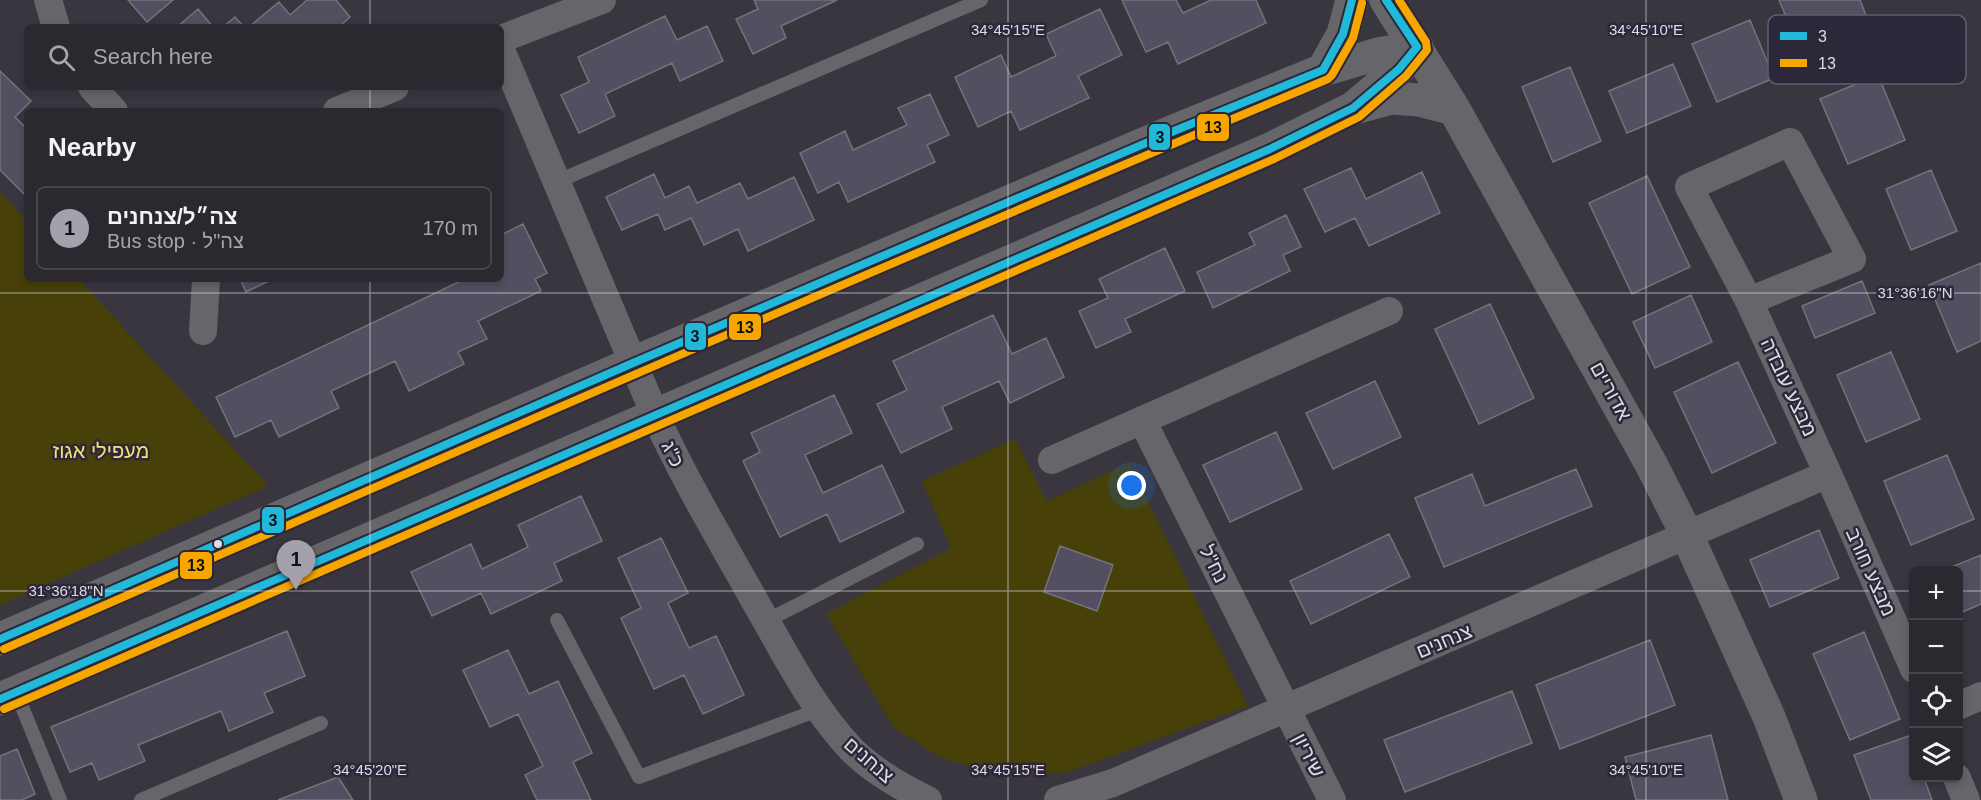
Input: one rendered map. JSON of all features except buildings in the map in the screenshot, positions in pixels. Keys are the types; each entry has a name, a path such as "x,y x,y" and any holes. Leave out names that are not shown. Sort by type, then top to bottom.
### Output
{"street":[{"path":"48,0 55,24"},
{"path":"504,38 602,0"},
{"path":"1323,70 1343,34 1352,0"},
{"name":"אדוריים","path":"1386,0 1454,109 1560,297 1687,535 1769,717 1800,800"},
{"path":"0,639 633,363 1174,131 1323,70 1377,54 1417,47"},
{"path":"1353,108 1399,69 1417,47"},
{"name":"כ\"ג","path":"504,57 655,416 679,467 818,710"},
{"path":"95,90 111,108"},
{"path":"344,108 388,90"},
{"path":"8,696 1174,191 1270,149 1353,108 1391,98 1419,100 1454,109"},
{"name":"מבצע עובדה","path":"1749,301 1852,259 1790,142 1689,187 1749,301 1828,474"},
{"path":"203,331 206,282"},
{"path":"1052,460 1389,311"},
{"name":"נח\"ל","path":"1142,420 1286,709"},
{"name":"צנחנים","path":"1058,800 1113,783 1828,474"},
{"name":"מבצע חורב","path":"1828,474 1909,658"},
{"path":"1963,704 1981,696"},
{"name":"שיריון","path":"1286,709 1332,800"},
{"name":"צנחנים","path":"818,710 861,757 893,783 928,800"},
{"path":"1959,782 1966,800"}],"lane":[{"path":"556,182 981,0"},
{"path":"766,621 917,544"},
{"path":"557,620 639,777 818,710"},
{"path":"8,696 60,800"},
{"path":"141,800 321,723"}],"green space":[{"name":"מעפילי אגוז","path":"0,192 24,218 24,282 82,282 268,486 0,605"},
{"path":"1015,439 1047,501 1129,463 1248,706 1066,773 1004,776 941,758 894,728 826,614 951,548 922,481"}],"transit line":[{"name":"3","path":"0,639 633,363 1174,131 1323,70 1343,34 1352,0"},
{"name":"3","path":"0,699 1270,149 1353,108 1399,69 1417,47 1386,0"},
{"name":"13","path":"4,709 1274,159 1359,117 1406,76 1427,50 1426,42 1399,0"},
{"name":"13","path":"4,649 831,290 1328,79 1353,38 1362,3"}],"place":[{"name":"צה״ל/צנחנים","path":"296,590"}]}
